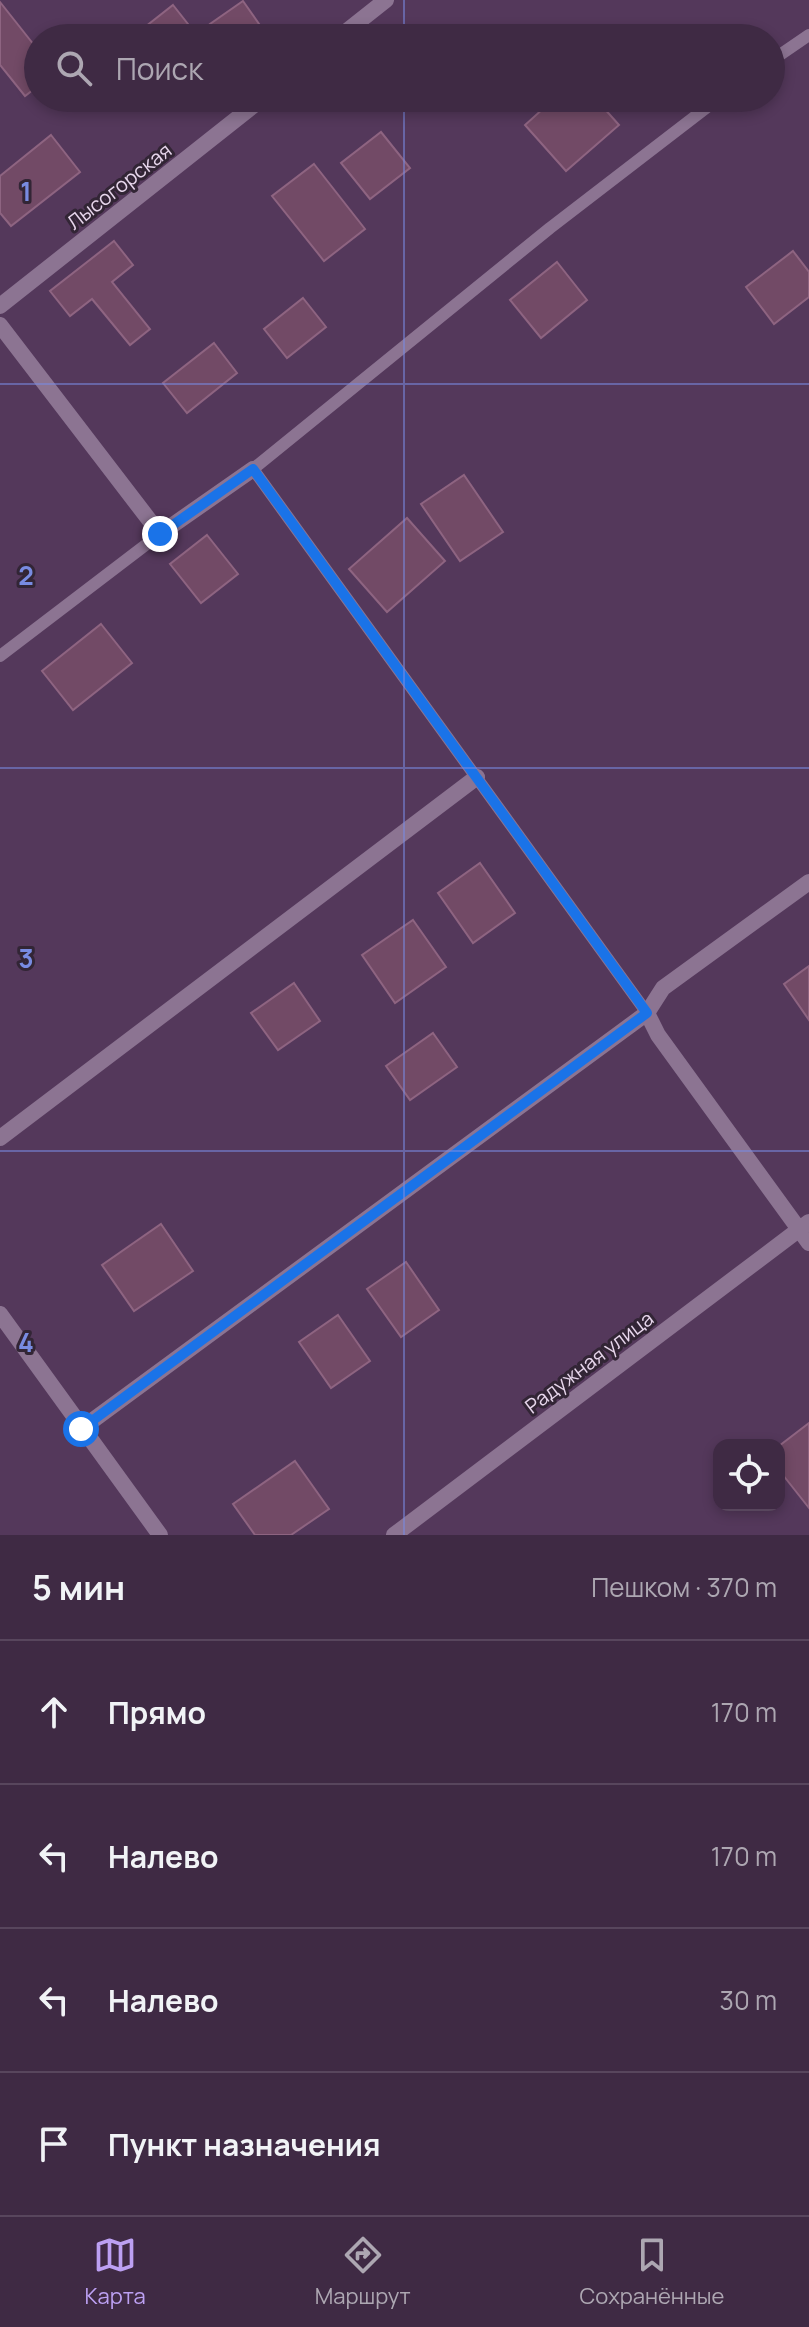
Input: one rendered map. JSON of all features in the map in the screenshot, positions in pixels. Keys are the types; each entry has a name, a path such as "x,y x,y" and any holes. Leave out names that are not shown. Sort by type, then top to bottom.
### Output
{"street":[{"path":"356,24 386,0"},
{"name":"Лысогорская","path":"0,306 245,112"},
{"path":"0,325 160,534 253,469"},
{"path":"0,1138 477,777"},
{"path":"81,1429 647,1013 663,988 809,882"},
{"path":"647,1013 658,1035 806,1231"},
{"name":"Радужная улица","path":"394,1535 806,1231"},
{"path":"0,1314 160,1535"}],"lane":[{"path":"785,51 809,35"},
{"path":"647,1013 253,469 550,228 701,112"},
{"path":"0,656 160,534"}],"building":[{"path":"243,1 259,24 210,24"},
{"path":"0,2 24,32 24,95 0,65"},
{"path":"173,5 188,24 149,24"},
{"path":"539,112 607,112 619,125 566,171 525,125"},
{"path":"381,132 410,168 370,199 341,163"},
{"path":"51,135 80,172 11,226 0,213 0,176"},
{"path":"314,164 365,229 324,261 272,196"},
{"path":"114,241 133,265 112,282 150,329 130,345 92,299 70,316 50,291"},
{"path":"793,251 809,272 809,297 774,324 746,287"},
{"path":"557,262 587,300 541,338 510,300"},
{"path":"303,298 326,327 287,358 264,329"},
{"path":"214,343 237,373 187,413 163,383"},
{"path":"464,475 503,532 460,561 421,504"},
{"path":"407,518 445,561 387,612 349,569"},
{"path":"207,535 238,574 201,603 170,564"},
{"path":"101,624 132,663 73,710 42,671"},
{"path":"480,863 515,913 473,943 438,893"},
{"path":"413,920 446,967 395,1003 362,955"},
{"path":"809,966 809,1020 784,984"},
{"path":"294,983 320,1021 278,1050 251,1013"},
{"path":"433,1033 457,1067 410,1100 386,1066"},
{"path":"161,1224 193,1271 134,1311 102,1265"},
{"path":"406,1262 439,1310 401,1337 367,1289"},
{"path":"338,1315 370,1361 331,1388 299,1342"},
{"path":"809,1423 809,1508 785,1478 785,1441"},
{"path":"295,1461 329,1509 291,1535 255,1535 233,1504"}],"route":[{"path":"81,1429 647,1013 253,469 160,534"}]}
